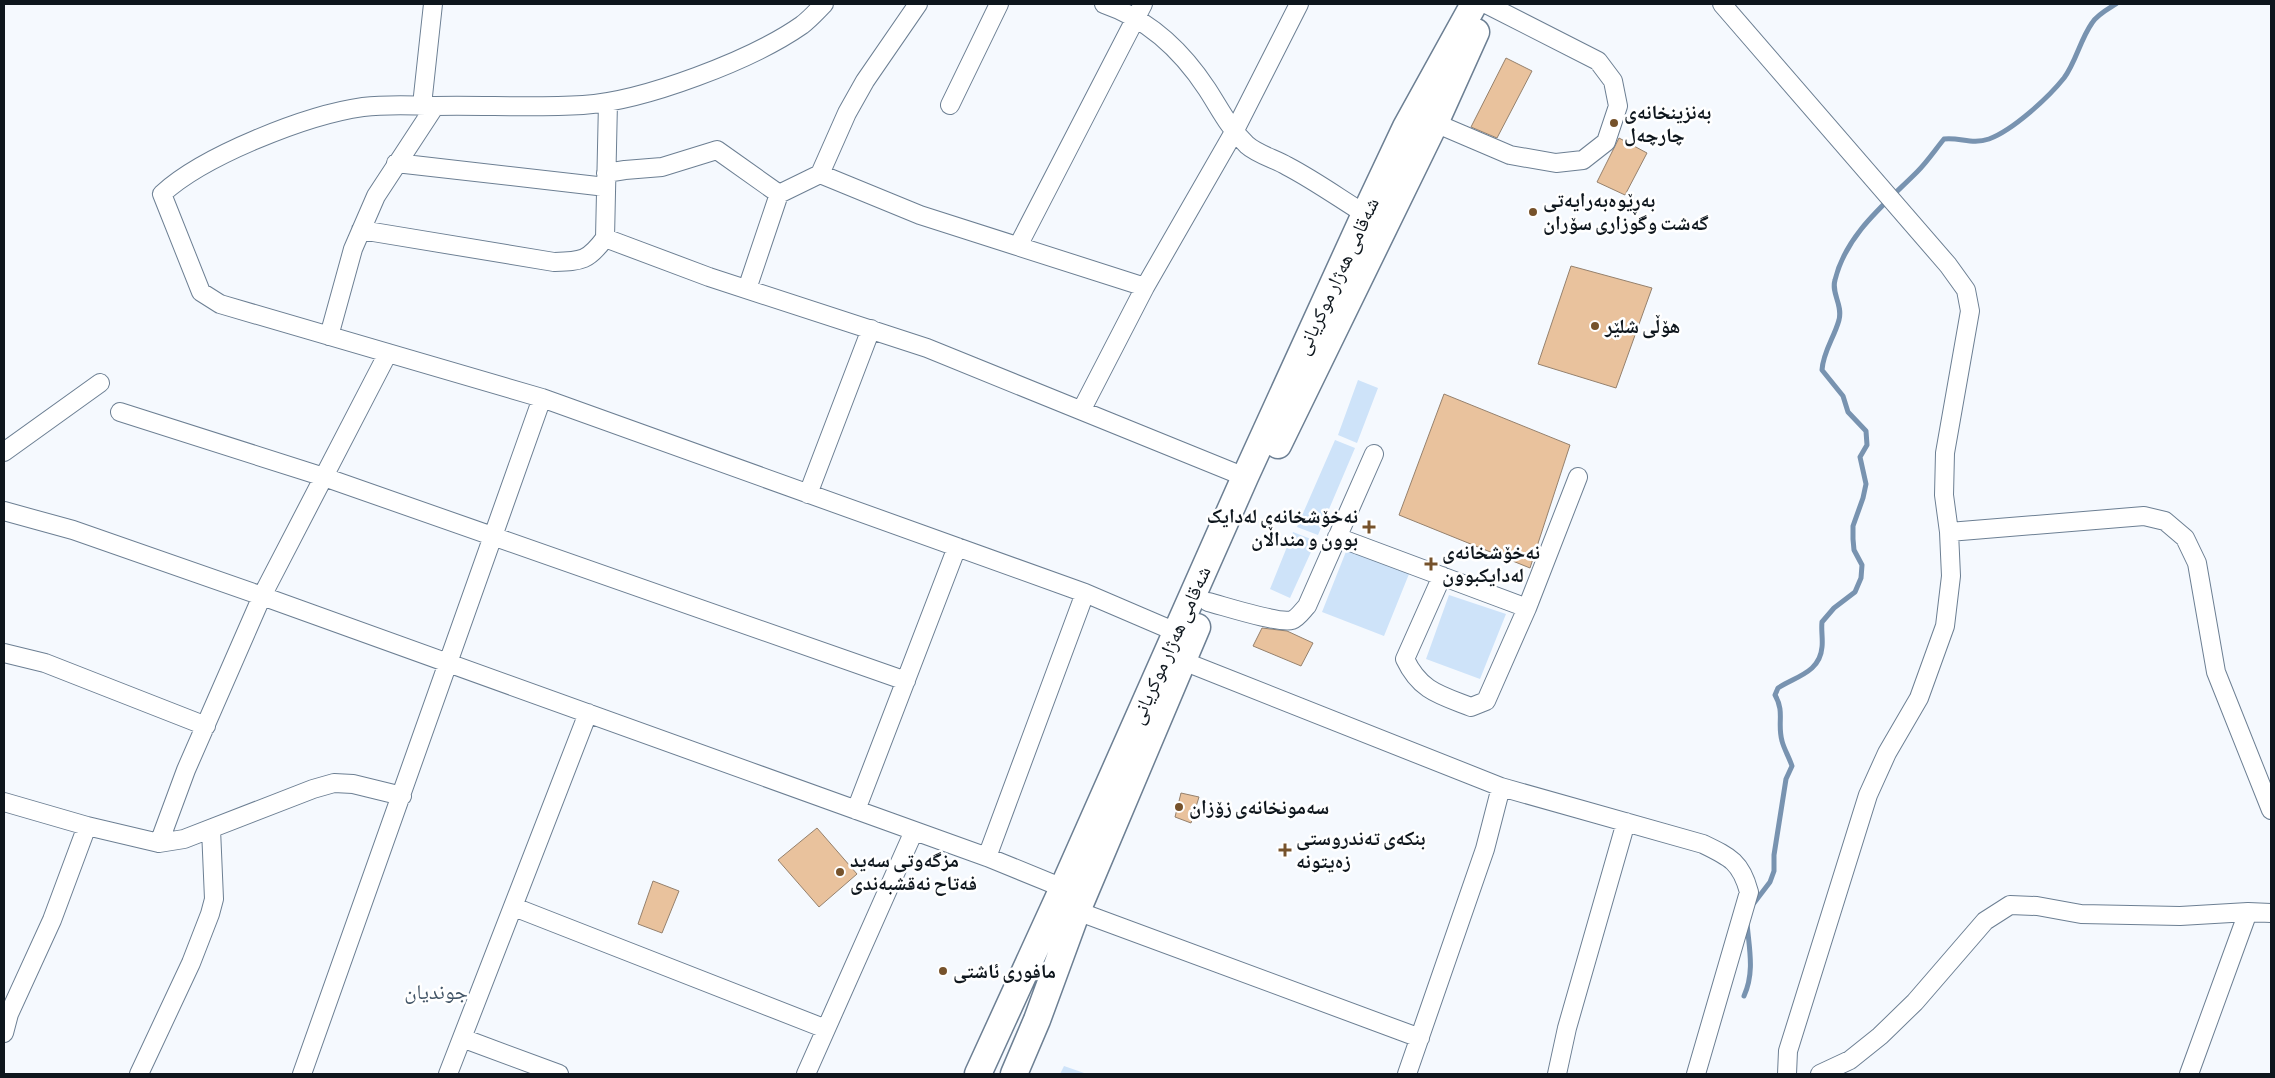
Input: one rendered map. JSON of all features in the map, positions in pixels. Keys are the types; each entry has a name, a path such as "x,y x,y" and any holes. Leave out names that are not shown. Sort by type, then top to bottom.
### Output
{"highway":[{"name":"شەقامی ھەژار موکریانی","path":"1014,1074 1037,1020 1077,911 1247,507 1435,123 1483,4"},
{"name":"شەقامی ھەژار موکریانی","path":"978,1074 1008,1011 1245,477 1406,127 1483,4"},
{"path":"1008,1011 1037,1020"}],"street":[{"path":"330,336 353,249 361,230 376,196 428,105 433,4"},
{"path":"824,4 803,24 749,56 668,86 608,102 583,105 403,104 362,107 309,120 246,143 178,179 162,194 201,292 220,304 542,398 1085,593 1176,632"},
{"path":"747,289 779,194 820,174 864,81 918,4"},
{"path":"950,105 999,4"},
{"path":"1104,4 1139,10 1149,26 1186,59 1234,132 1249,147 1288,167 1365,214"},
{"path":"1082,409 1146,287 1234,132 1299,4"},
{"path":"1435,123 1510,155 1556,163 1583,160 1606,142 1618,106 1613,81 1598,61 1483,4"},
{"path":"1722,4 1948,265 1966,290 1970,311 1945,453 1944,495 1949,532 1951,576 1945,626 1919,698 1887,753 1868,795 1788,1051 1787,1074"},
{"path":"1018,246 1139,10"},
{"path":"361,230 554,262 579,262 595,251 605,238 608,102"},
{"path":"396,163 606,180 625,170 662,167 717,150 779,194"},
{"path":"820,174 920,215 1146,287"},
{"path":"605,238 747,289 927,348 1082,409 1245,477"},
{"path":"808,494 871,329"},
{"path":"159,843 186,770 262,596 388,353"},
{"path":"4,452 100,383"},
{"path":"302,1074 542,398"},
{"path":"120,412 324,477 906,681"},
{"path":"1208,602 1279,620 1293,620 1307,606 1374,454"},
{"path":"1442,576 1405,659 1413,676 1430,691 1470,707 1486,701 1527,608 1578,477"},
{"path":"4,511 73,530 449,662 987,857 1063,888"},
{"path":"1949,532 2144,516 2165,521 2185,538 2197,564 2216,672 2271,810"},
{"path":"1337,537 1527,608"},
{"path":"856,810 957,547"},
{"path":"987,857 1085,593"},
{"path":"4,653 45,664 206,726"},
{"path":"1183,661 1501,788 1703,844 1730,857 1744,873 1749,892 1696,1074"},
{"path":"448,1074 588,713"},
{"path":"4,802 87,826 159,843 184,839 313,789 334,784 354,784 402,796"},
{"path":"1407,1074 1485,850 1501,788"},
{"path":"1557,1074 1567,1028 1626,822"},
{"path":"4,1033 9,1014 52,920 87,826"},
{"path":"139,1074 191,963 210,914 214,899 211,828"},
{"path":"806,1074 914,831"},
{"path":"1820,1074 1850,1060 1880,1036 1915,1002 1985,921 2010,904 2037,906 2081,914 2180,916 2248,912 2271,914"},
{"path":"514,907 826,1028"},
{"path":"1077,911 1420,1038"},
{"path":"2189,1074 2248,912"},
{"path":"462,1038 559,1074"}],"shaded area":[{"path":"1358,380 1378,388 1357,443 1338,435"},
{"path":"1335,440 1355,448 1318,535 1297,527"},
{"path":"1293,532 1316,541 1290,598 1270,589"},
{"path":"1347,549 1409,574 1384,636 1322,612"},
{"path":"1449,595 1506,614 1480,679 1426,659"},
{"path":"1064,1066 1087,1074 1060,1074"}],"building":[{"path":"1506,58 1532,71 1497,138 1471,127"},
{"path":"1619,138 1647,153 1625,195 1597,182"},
{"name":"هۆڵی شلێر","path":"1571,266 1652,288 1616,388 1538,364"},
{"path":"1444,394 1570,445 1530,568 1399,515"},
{"path":"1262,628 1287,631 1313,643 1301,666 1253,646"},
{"path":"1181,793 1199,797 1191,823 1175,817"},
{"path":"817,828 857,874 819,907 778,860"},
{"path":"653,881 679,891 662,933 638,924"}],"waterway":[{"path":"1754,903 1770,882 1774,871 1774,855 1786,779 1792,766 1782,741 1780,707 1775,695 1778,688 1806,672 1817,662 1822,647 1822,622 1834,608 1855,592 1861,578 1862,565 1854,550 1853,526 1866,484 1860,457 1867,445 1866,431 1848,412 1843,396 1822,370 1824,357 1839,320 1840,309 1834,285 1840,263 1868,220 1921,168 1944,139 1972,141 1989,139 2009,128 2040,104 2068,72 2094,20 2116,4"},
{"path":"1744,996 1750,969 1747,923"}],"place":[{"name":"بەنزینخانەی چارچەل","path":"1614,123"},
{"name":"بەڕێوەبەرایەتی گەشت وگوزاری سۆران","path":"1533,212"},
{"name":"هۆڵی شلێر","path":"1595,326"},
{"name":"نەخۆشخانەی لەدایک بوون و منداڵان","path":"1369,527"},
{"name":"نەخۆشخانەی لەدایکبوون","path":"1431,564"},
{"name":"سەمونخانەی زۆزان","path":"1179,807"},
{"name":"بنکەی تەندروستی زەیتونە","path":"1285,850"},
{"name":"مزگەوتی سەید فەتاح نەقشبەندی","path":"840,872"},
{"name":"مافوری ئاشتی","path":"943,971"}],"district":[{"name":"جوندیان","path":"436,992"}]}
